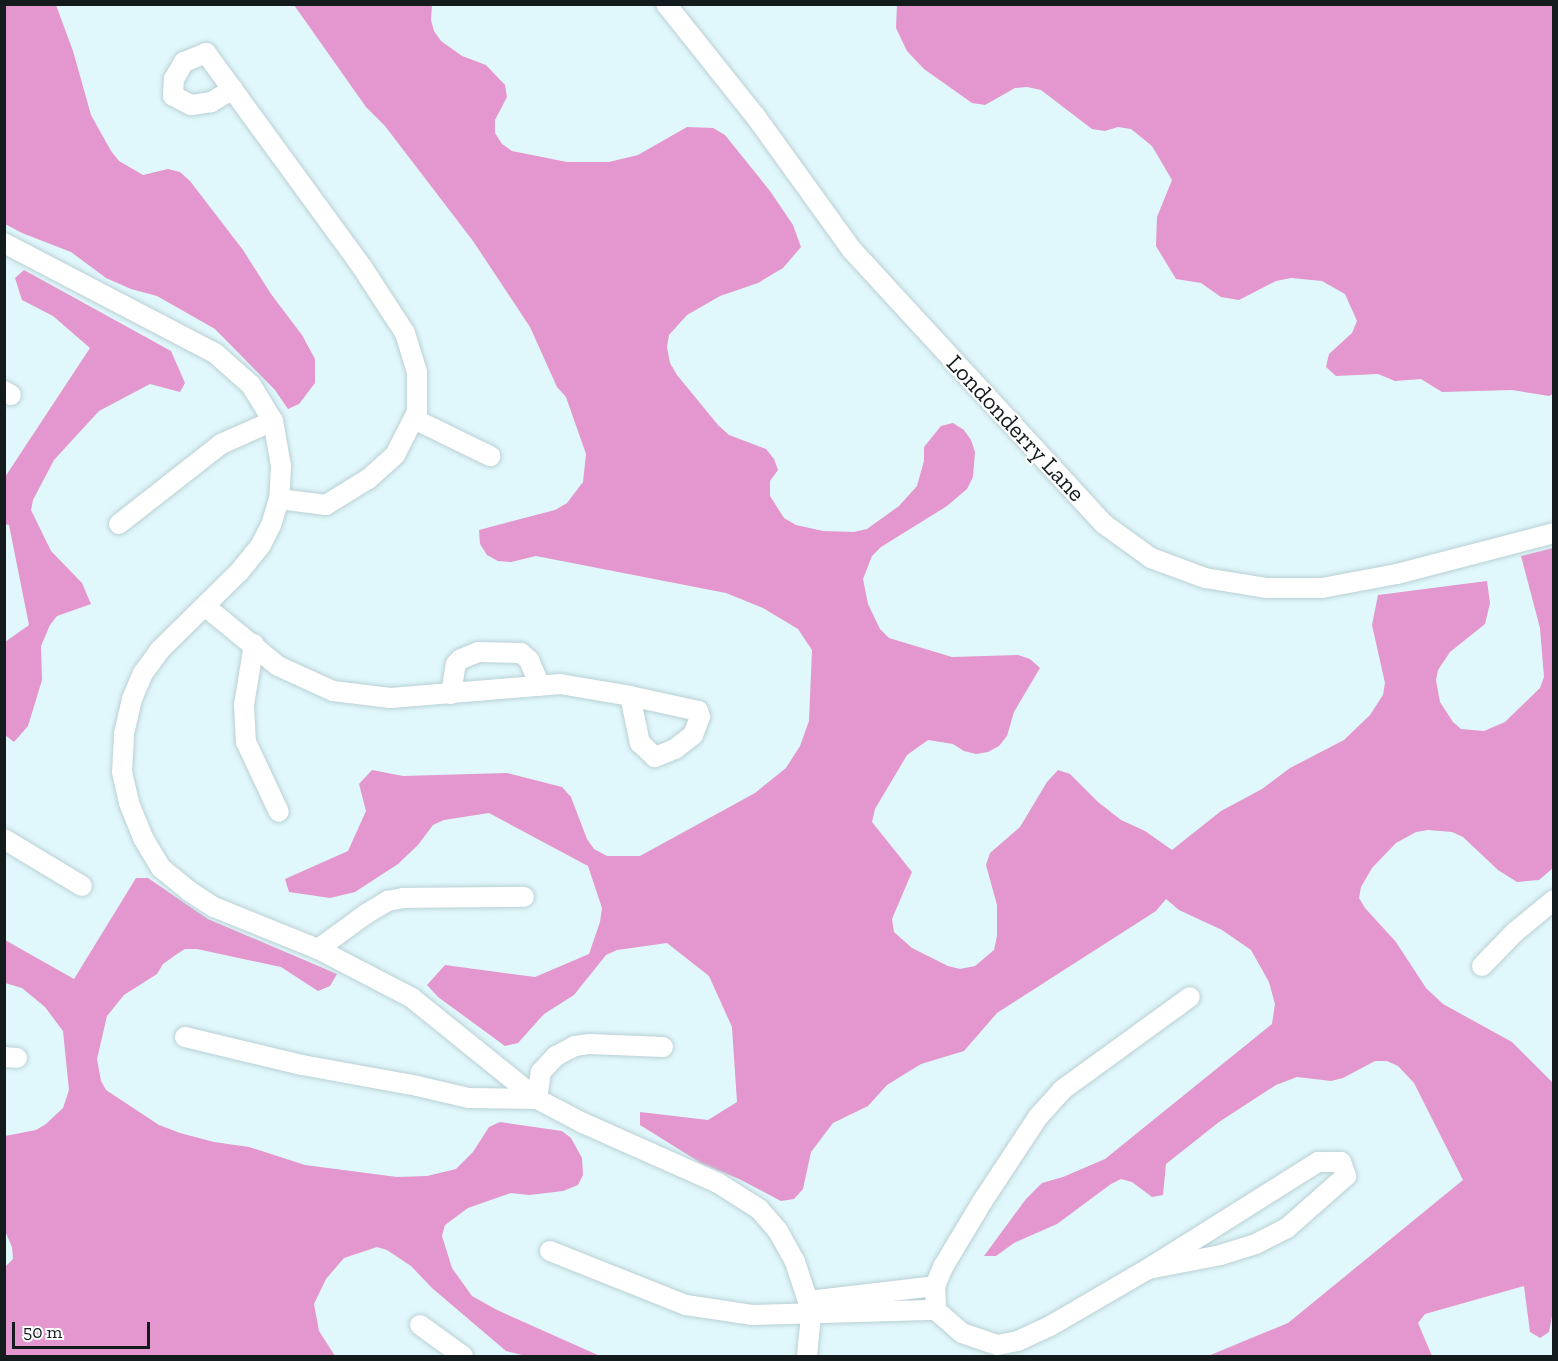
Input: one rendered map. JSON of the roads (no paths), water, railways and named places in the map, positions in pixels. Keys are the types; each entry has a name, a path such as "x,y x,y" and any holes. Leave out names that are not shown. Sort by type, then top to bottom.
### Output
{"street":[{"name":"Londonderry Lane","path":"666,4 756,117 852,250 1104,524 1151,558 1204,578 1267,588 1322,588 1397,574 1554,534"},
{"path":"233,89 362,267 405,333 417,372 417,412 395,455 342,497 326,505 279,499"},
{"path":"4,243 216,354 251,385 273,421 281,466 279,499 271,525 261,545 206,607 160,650 143,673 132,699 124,735 123,772 129,803 143,838 161,868 189,891 214,907 318,949 412,998 537,1099 583,1124 718,1183 759,1209 778,1231 795,1262 810,1308 807,1356"},
{"path":"414,418 490,456"},
{"path":"119,524 221,444 273,421"},
{"path":"206,607 254,644 278,666 333,691 391,698 560,684 630,696"},
{"path":"254,644 244,705 246,742 279,812"},
{"path":"451,694 456,664 461,659 478,652 521,653 529,660 540,686"},
{"path":"4,839 82,886"},
{"path":"318,949 366,914 396,900 524,897"},
{"path":"1482,966 1515,932 1554,900"},
{"path":"936,1310 935,1286 982,1202 1050,1103 1082,1075 1190,997"},
{"path":"185,1037 302,1065 469,1098 537,1099"},
{"path":"537,1099 541,1072 556,1056 575,1046 590,1044 663,1047"},
{"path":"810,1308 936,1310 962,1333 997,1345 1018,1341 1050,1326 1148,1269 1318,1162 1341,1162 1346,1176 1287,1228 1256,1244 1221,1255 1148,1269"},
{"path":"550,1251 686,1305 753,1315 810,1308 935,1286"},
{"path":"420,1325 463,1356"}]}
